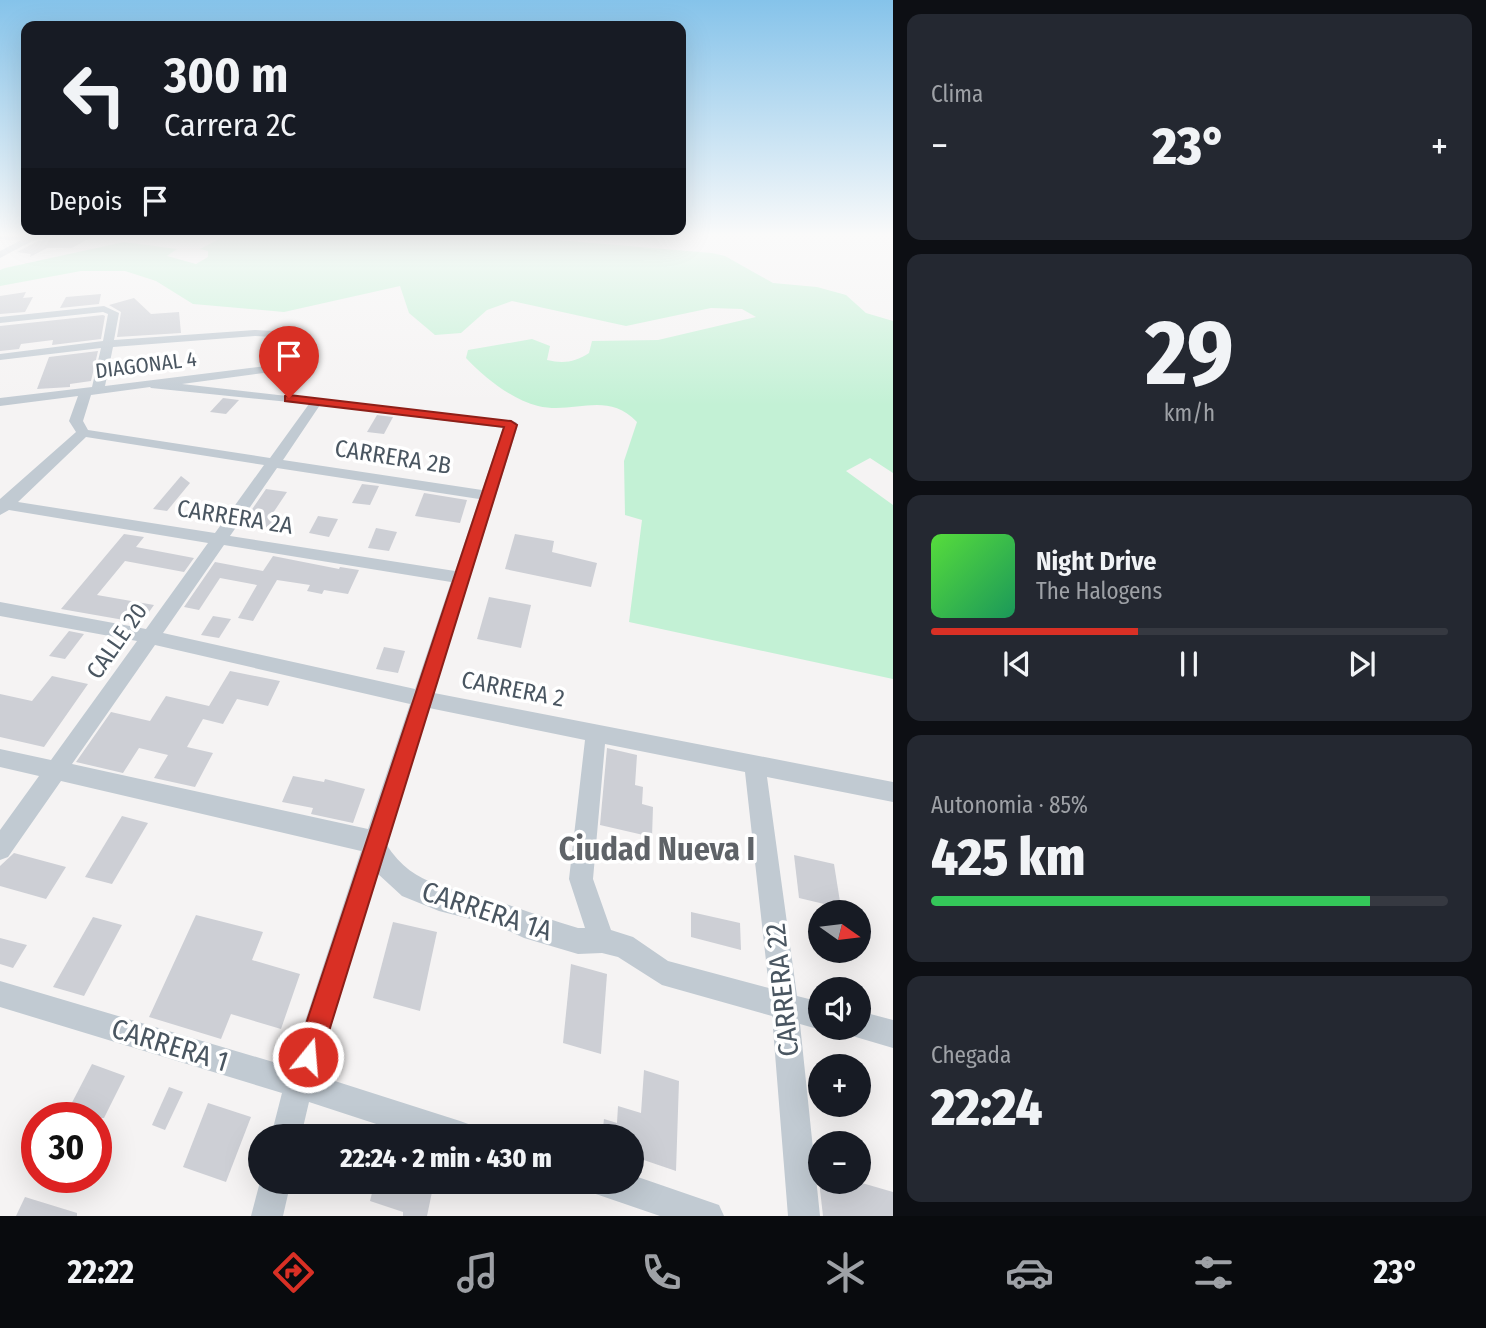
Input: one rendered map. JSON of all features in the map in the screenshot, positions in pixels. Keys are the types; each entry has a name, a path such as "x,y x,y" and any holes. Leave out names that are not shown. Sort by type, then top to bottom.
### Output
{"street":[{"path":"0,320 104,309 114,313 92,391 76,421 83,433 2,506"},
{"name":"DIAGONAL 4","path":"0,402 297,366 291,340 275,334 255,333 107,344"},
{"path":"0,357 107,344"},
{"path":"151,384 511,425 374,846 299,1084 289,1124"},
{"name":"CALLE 20","path":"0,849 317,401"},
{"name":"CARRERA 2B","path":"83,433 488,496"},
{"name":"CARRERA 2A","path":"2,506 462,578"},
{"name":"CARRERA 2","path":"0,609 152,637 423,699 893,792"},
{"path":"596,732 580,879 602,940"},
{"path":"0,758 362,838 374,846"},
{"name":"CARRERA 22","path":"755,764 785,1007 804,1216"},
{"name":"CARRERA 1A","path":"374,846 388,869 411,887 439,899 499,914 524,925 578,941 602,940 624,946 662,972 808,1013"},
{"name":"CARRERA 1","path":"0,994 423,1124"},
{"path":"871,1029 893,1034"},
{"path":"267,1216 272,1194"},
{"path":"640,1194 708,1216"}],"green space":[{"path":"173,292 374,292 284,312 193,304"},
{"path":"402,292 834,292 846,295 866,313 893,321 893,473 870,458 846,471 893,505 893,679 629,622 642,520 625,515 624,461 637,422 614,407 589,405 551,408 528,403 499,387 466,358 468,350 532,339 550,346 547,360 569,361 589,353 592,341 658,340 756,317 742,309 711,308 626,326 512,301 487,310 461,333 435,335 409,313"}],"building":[{"path":"26,292 23,298 33,297 25,312 0,314 0,296"},
{"path":"101,294 99,304 60,308 66,297"},
{"path":"134,298 151,314 179,312 181,333 117,337 121,312 109,305"},
{"path":"103,315 101,339 52,345 53,340 21,344 19,349 0,351 0,326"},
{"path":"264,340 284,344 286,353 266,356"},
{"path":"98,351 91,381 70,384 70,387 37,389 49,357"},
{"path":"223,398 239,400 226,414 210,412"},
{"path":"377,415 393,417 384,434 367,432"},
{"path":"181,476 190,483 167,511 153,509"},
{"path":"362,484 379,486 370,505 352,503"},
{"path":"266,489 287,492 271,516 282,518 275,529 242,524"},
{"path":"424,493 467,500 460,523 415,516"},
{"path":"318,516 338,519 329,537 309,533"},
{"path":"376,528 397,532 389,551 368,548"},
{"path":"124,534 144,537 136,547 194,558 184,572 125,561 97,595 154,605 141,623 61,609"},
{"path":"515,534 554,541 552,552 597,563 591,587 505,569"},
{"path":"273,556 339,569 359,570 348,594 324,590 322,594 307,591 310,585 277,580 253,621 238,618 257,585 220,578 199,610 184,607 215,562 263,571"},
{"path":"489,597 531,605 521,648 477,639"},
{"path":"213,616 231,619 219,638 201,635"},
{"path":"69,631 84,634 65,659 49,656"},
{"path":"384,647 405,651 398,673 376,669"},
{"path":"230,671 280,681 268,706 237,699 223,724 203,719 187,747 213,753 195,787 154,778 168,755 139,748 123,773 76,762 111,712 150,721 166,696 209,706"},
{"path":"52,676 88,684 44,747 0,737 0,694 32,701"},
{"path":"607,748 637,755 635,785 643,787 642,804 653,807 652,837 600,825"},
{"path":"293,776 324,782 325,779 365,789 353,823 311,814 313,808 282,802"},
{"path":"122,816 148,823 112,884 85,877"},
{"path":"14,853 66,867 46,899 0,886 0,866"},
{"path":"794,855 834,864 840,900 799,898"},
{"path":"691,912 740,923 741,950 691,937"},
{"path":"196,915 263,932 252,960 300,974 281,1029 231,1014 221,1039 149,1017"},
{"path":"93,917 122,925 84,996 53,987"},
{"path":"393,922 437,932 420,1011 373,998"},
{"path":"0,938 27,945 13,968 0,964"},
{"path":"571,964 607,974 601,1054 563,1043"},
{"path":"92,1064 125,1076 112,1102 72,1102"},
{"path":"644,1070 679,1081 676,1171 644,1160 644,1124 603,1124 604,1119 617,1123 618,1106 641,1113"},
{"path":"169,1087 183,1092 165,1130 152,1125"},
{"path":"208,1103 251,1117 226,1182 183,1167"},
{"path":"871,1186 893,1192 893,1216 823,1216 820,1194 871,1194"},
{"path":"372,1194 432,1194 427,1216 403,1216 403,1212 370,1201"},
{"path":"25,1197 77,1213 77,1216 16,1216"}],"district":[{"name":"Ciudad Nueva I","path":"657,849"}],"route":[{"path":"289,398 511,425 308,1057"}]}
